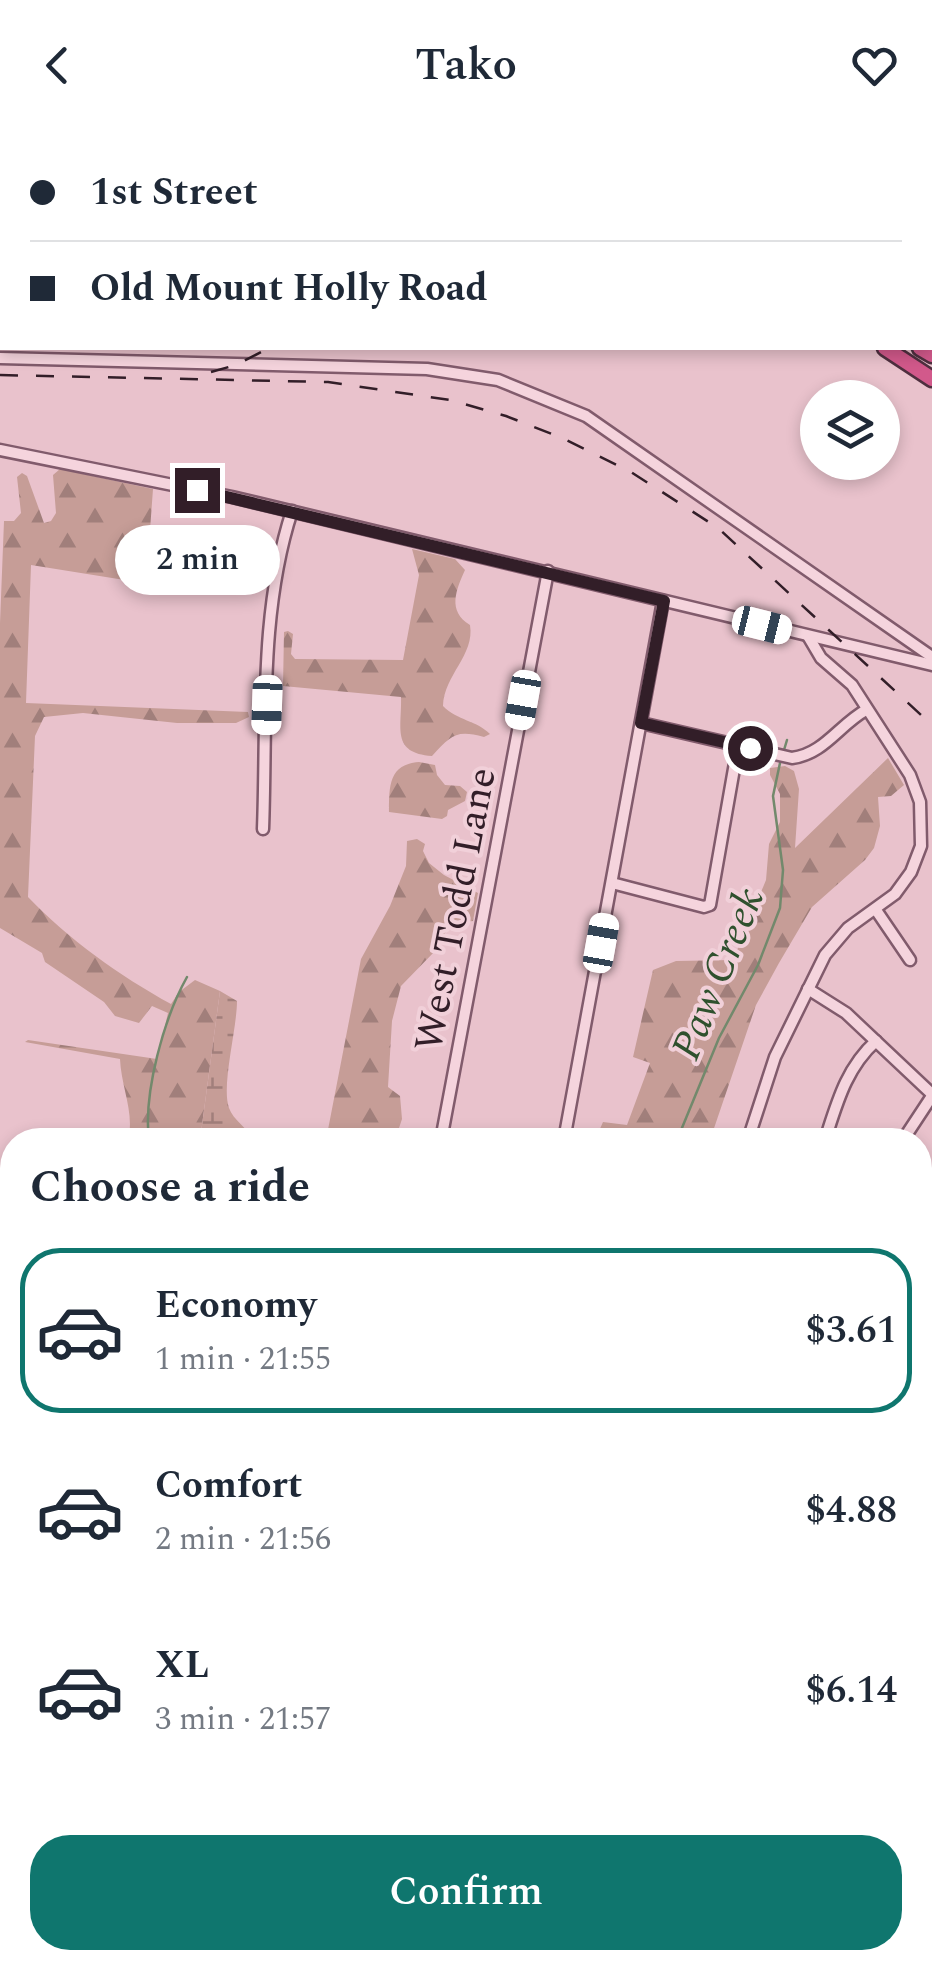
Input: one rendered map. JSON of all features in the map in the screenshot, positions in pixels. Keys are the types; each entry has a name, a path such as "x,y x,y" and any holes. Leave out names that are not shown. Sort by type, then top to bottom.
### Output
{"highway":[{"path":"888,350 932,379"}],"street":[{"path":"0,358 428,368 498,380 586,416 932,657"},
{"path":"1,453 292,511 932,665"},
{"path":"263,829 272,599 292,511"},
{"name":"West Todd Lane","path":"443,1128 548,571"},
{"path":"566,1128 664,601"},
{"path":"752,1128 775,1057 834,942 904,883 926,847 916,788 852,685 821,658 808,636"},
{"path":"641,723 784,757 804,756 826,744 866,710"},
{"path":"612,883 704,907 710,904 738,746"},
{"path":"876,910 910,960"},
{"path":"808,989 846,1013 932,1095 911,1128"},
{"path":"829,1128 846,1079 857,1060 876,1041"}],"green space":[{"path":"60,469 153,489 147,571 137,582 31,565 26,703 248,712 249,717 236,723 177,723 83,713 44,717 35,736 28,897 95,956 171,1004 195,980 220,991 202,1128 130,1128 120,1059 25,1042 157,1059 168,1013 152,1006 139,1023 115,1016 104,1002 45,962 42,953 0,928 4,521 14,521 21,513 17,477 22,473 27,476 44,523 51,521 56,513 53,475"},
{"path":"412,549 455,559 465,570 456,607 470,625 470,636 448,684 443,706 490,734 454,736 432,756 419,754 404,744 401,697 283,686 284,632 288,631 293,634 291,654 295,659 403,660 419,575"},
{"path":"888,758 904,785 891,796 878,797 880,826 874,848 812,907 779,963 756,1005 714,1128 600,1128 603,1122 627,1125 650,1063 633,1057 653,970 676,961 733,960 766,880 769,844 780,822 780,794 770,768 785,766 794,771 799,789 795,848"},
{"path":"419,762 435,765 445,785 460,786 467,792 465,801 448,810 442,819 389,812 396,772"},
{"path":"417,839 425,844 423,851 429,863 478,893 473,921 450,924 436,950 401,986 392,1021 388,1087 400,1096 399,1128 328,1128 361,959 390,906 406,866 407,841"},
{"path":"220,991 237,1001 227,1098 229,1108 244,1128 202,1128"}],"waterway":[{"name":"Paw Creek","path":"784,750 787,740"},
{"name":"Paw Creek","path":"682,1128 719,1038 758,965 780,908 783,870 773,796 780,763"},
{"path":"148,1128 157,1056 187,977"}],"railway":[{"path":"211,372 265,350"},
{"path":"0,375 328,382 450,400 506,416 631,472 718,528 932,725"}],"route":[{"path":"197,490 664,601 641,723 750,748"}]}
